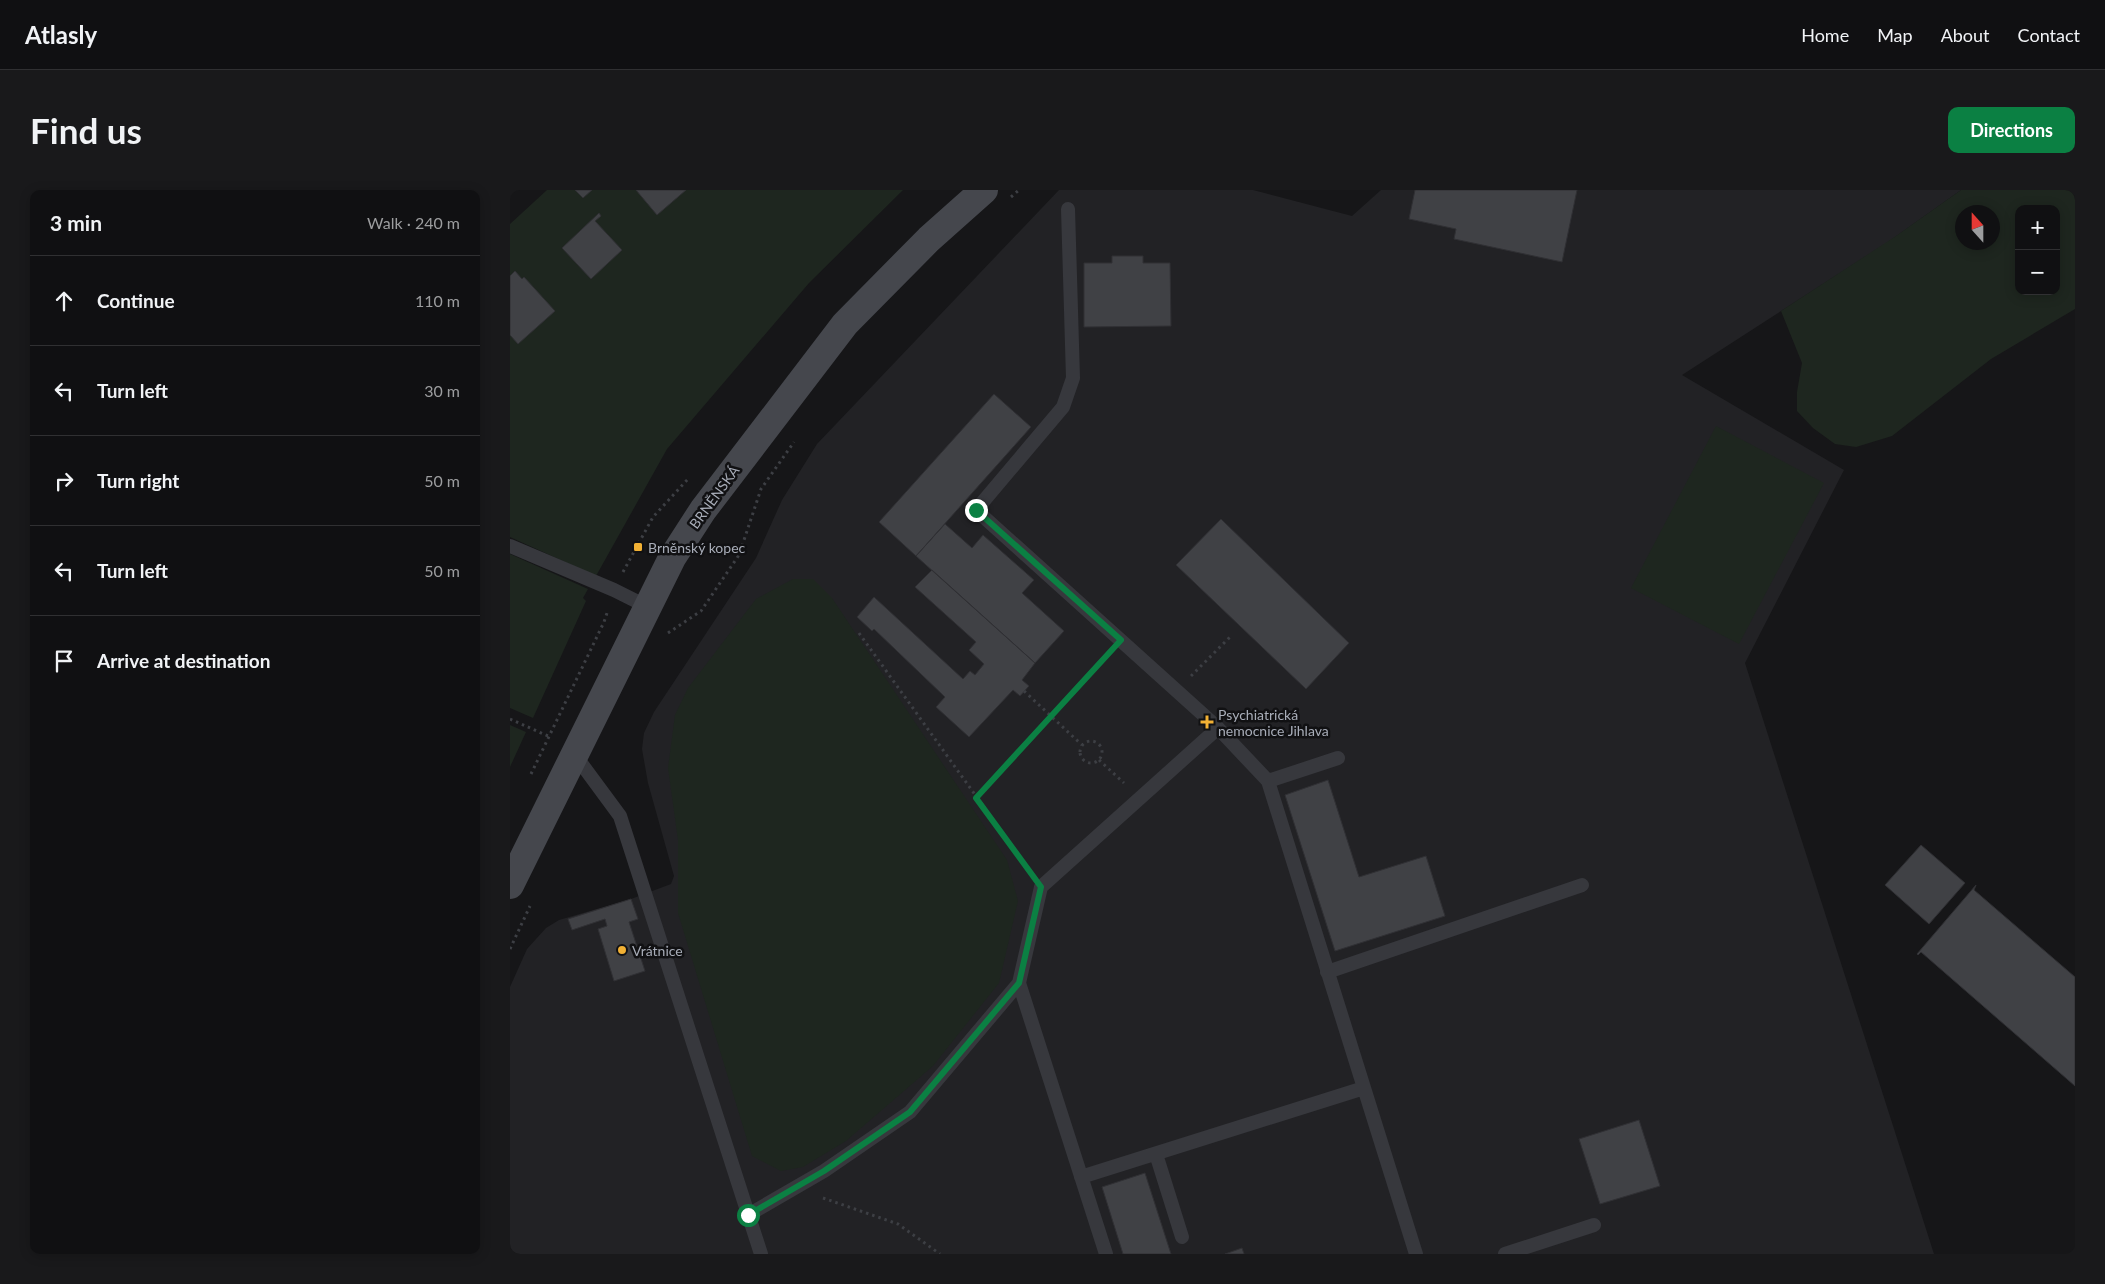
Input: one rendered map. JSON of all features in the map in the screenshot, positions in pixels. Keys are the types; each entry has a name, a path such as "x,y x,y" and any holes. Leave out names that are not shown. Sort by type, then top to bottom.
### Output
{"main road":[{"name":"BRNĚNSKÁ","path":"510,885 672,558 703,510 845,324 929,239 994,196"}],"lane":[{"path":"1068,209 1073,378 1063,407 976,510 1218,728 1268,781 1416,1254"},
{"path":"510,546 614,590 648,607"},
{"path":"748,1215 824,1171 910,1112 1019,983 1041,887 1218,728"},
{"path":"575,755 620,816 761,1254"},
{"path":"1268,781 1338,758"},
{"path":"1328,972 1582,885"},
{"path":"1019,983 1106,1254"},
{"path":"1081,1177 1364,1088"},
{"path":"1156,1154 1182,1237"},
{"path":"1505,1254 1594,1224"}],"path":[{"path":"994,196 1019,190"},
{"path":"668,634 701,610 739,555 761,489 799,435"},
{"path":"529,776 604,622 614,590"},
{"path":"859,633 1041,887"},
{"path":"1177,691 1231,636"},
{"path":"976,798 1121,640"},
{"path":"1024,691 1082,745"},
{"path":"510,719 549,736"},
{"path":"1082,745 1092,741 1098,744 1102,750 1099,760"},
{"path":"1082,745 1080,752 1082,759 1092,763 1099,760"},
{"path":"1099,760 1139,797"},
{"path":"510,949 532,902"},
{"path":"794,1188 898,1224 940,1254"}],"shaded area":[{"path":"547,190 903,190 809,283 667,449 596,576 510,537 510,224"},
{"name":"Psychiatrická nemocnice Jihlava","path":"1059,190 1253,190 1352,216 1381,190 1961,190 1888,242 1682,375 1844,470 1745,663 1934,1254 510,1254 510,987 527,949 546,928 559,920 631,899 671,884 674,876 648,783 642,749 644,733 654,712 756,558 782,500 817,444"},
{"path":"1961,190 2075,190 2075,309 1991,359 1892,436 1856,447 1835,444 1813,428 1797,411 1797,392 1802,363 1781,311 1896,236"},
{"path":"1716,426 1824,483 1739,644 1631,588"},
{"path":"510,554 588,589 583,598 586,601 533,718 510,708"},
{"path":"793,579 813,579 832,598 1007,860 1018,901 999,983 933,1066 846,1141 803,1167 781,1171 752,1156 678,913 678,840 668,768 675,715 688,688 756,599"},
{"path":"510,725 526,732 510,767"}],"building":[{"path":"575,190 592,190 583,198"},
{"path":"636,190 686,190 657,215"},
{"path":"1415,190 1577,190 1562,262 1454,239 1456,229 1409,219"},
{"path":"599,213 601,216 595,221 622,250 591,279 562,248"},
{"path":"1112,256 1143,256 1143,263 1170,263 1171,326 1084,327 1084,263 1112,263"},
{"path":"515,271 522,279 524,277 555,311 518,344 510,335 510,276"},
{"path":"994,394 1031,427 916,556 879,522"},
{"path":"1221,519 1349,643 1306,689 1176,565"},
{"path":"945,524 972,548 983,535 1034,580 1022,593 1064,631 1035,663 916,556"},
{"path":"932,570 1035,663 1022,680 1029,686 1020,696 1013,690 969,737 936,707 945,697 874,629 872,631 857,617 874,597 963,679 970,671 975,675 984,664 969,650 976,642 915,587"},
{"path":"1328,780 1359,877 1426,856 1445,916 1335,951 1285,795"},
{"path":"1921,845 1965,883 1929,924 1885,885"},
{"path":"1976,885 1974,890 2075,977 2075,1086 1921,952 1917,954"},
{"name":"Vrátnice","path":"631,899 638,919 629,922 645,971 614,981 598,929 607,926 605,919 572,930 568,919"},
{"path":"1639,1120 1660,1186 1600,1204 1579,1139"},
{"path":"1145,1173 1171,1254 1123,1254 1102,1187"},
{"path":"1242,1248 1244,1254 1225,1254"}],"place":[{"name":"Brněnský kopec","path":"638,547"},
{"name":"Psychiatrická nemocnice Jihlava","path":"1207,722"},
{"name":"Vrátnice","path":"622,950"}],"route":[{"path":"748,1215 824,1171 910,1112 1019,983 1041,887 976,798 1121,640 976,510"}]}
